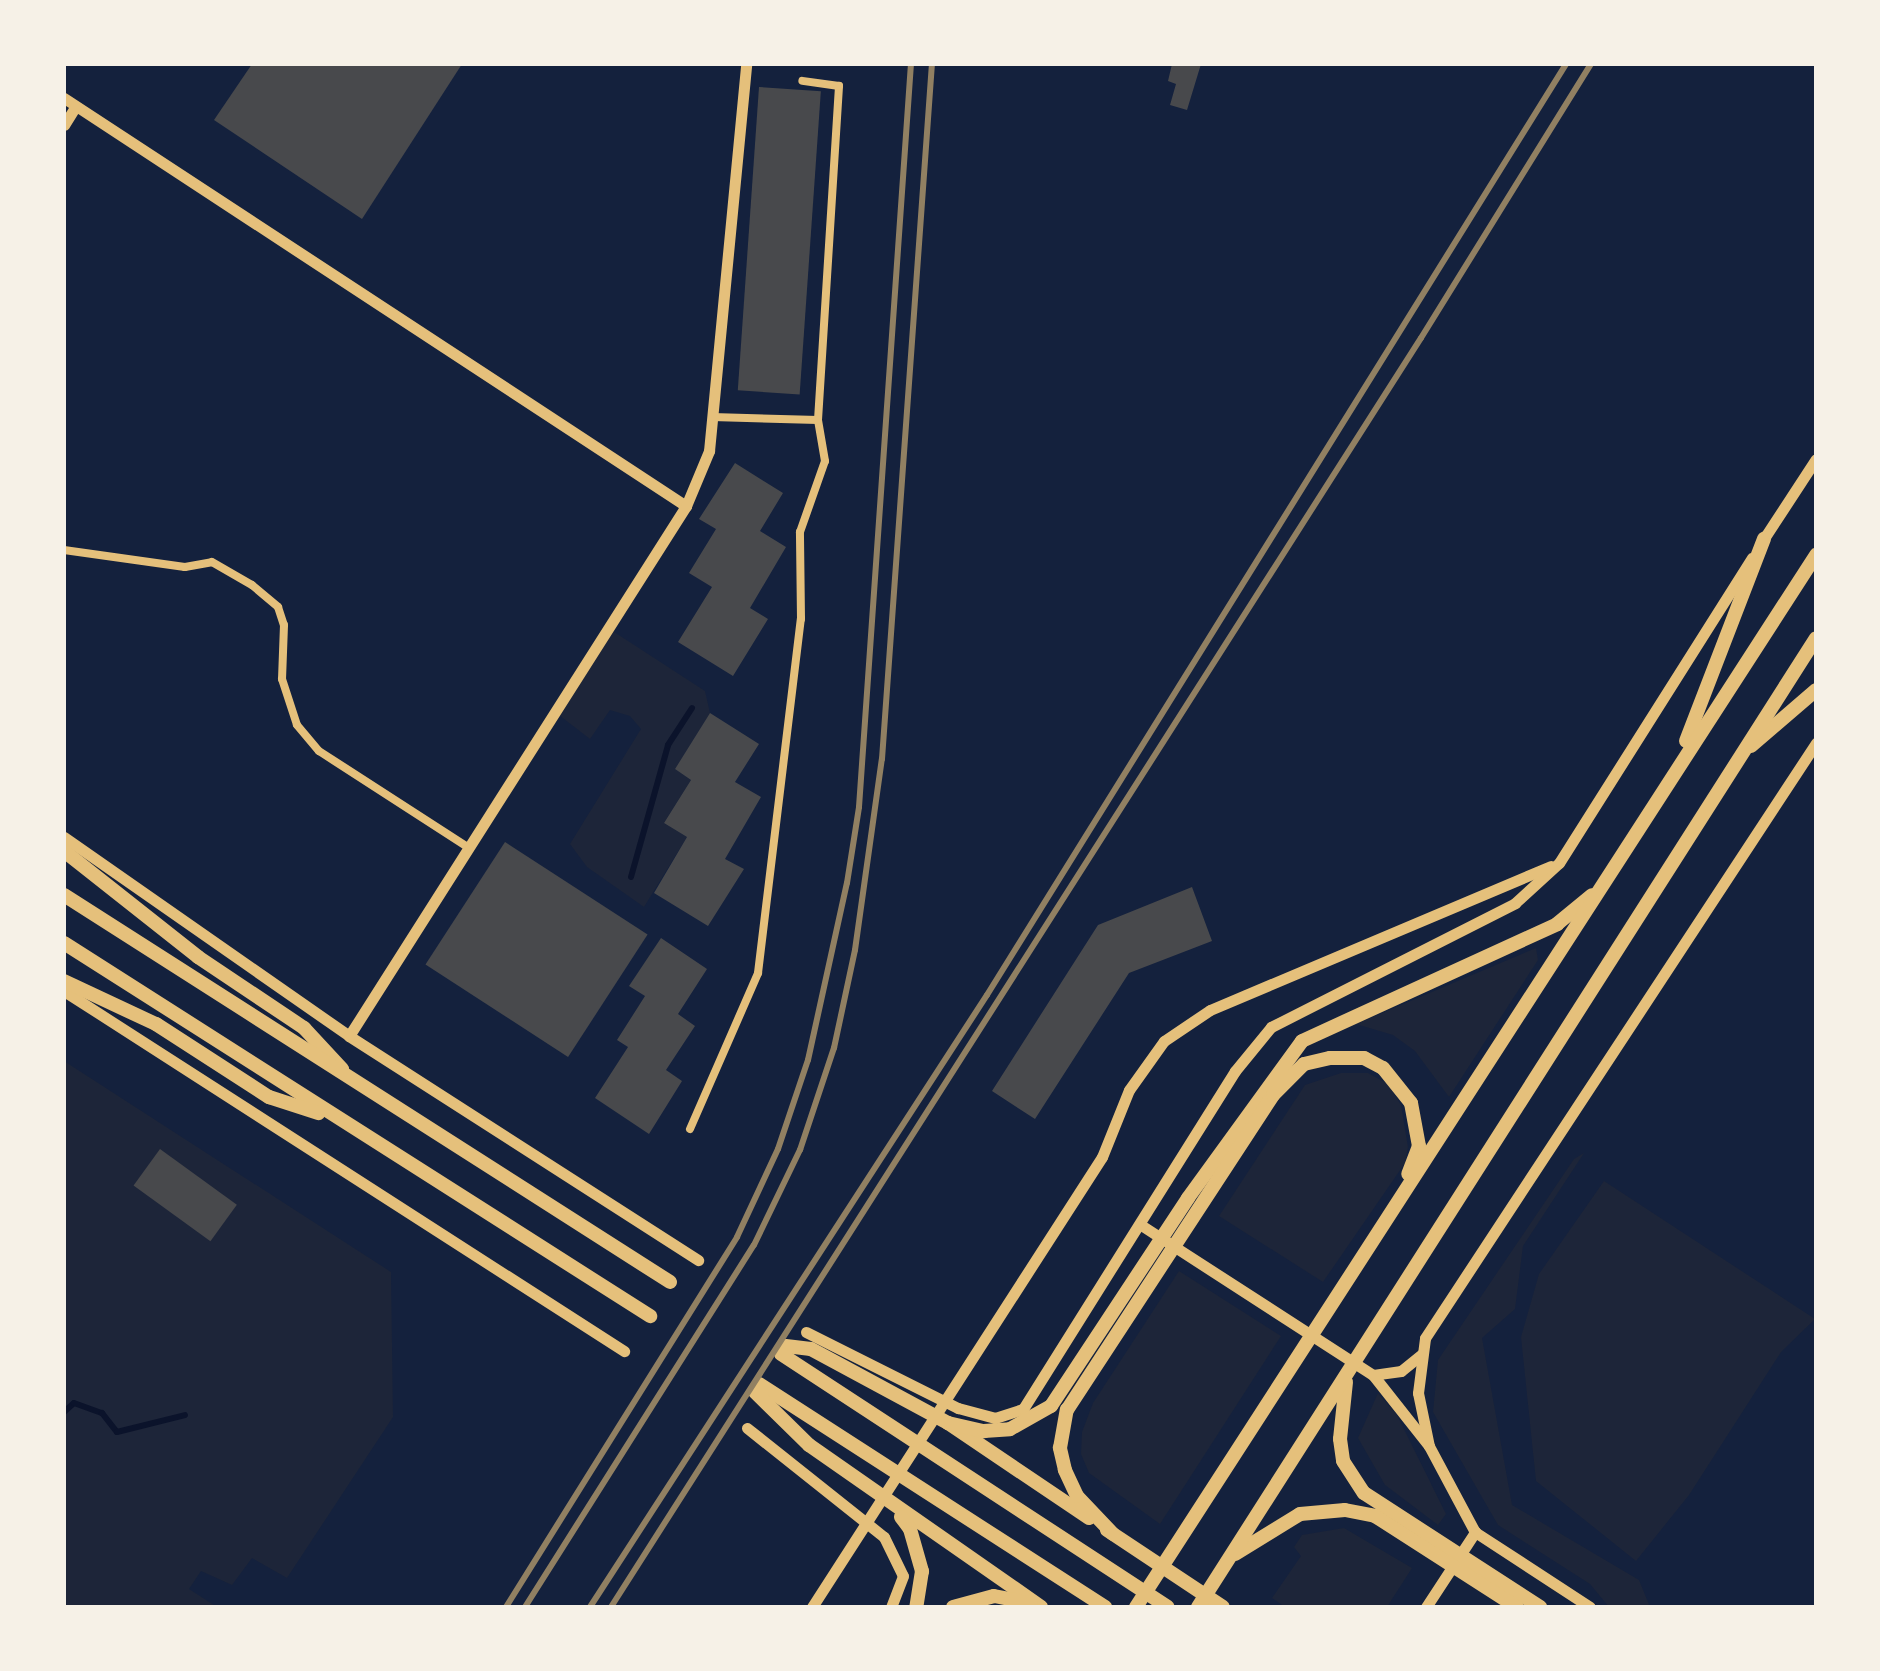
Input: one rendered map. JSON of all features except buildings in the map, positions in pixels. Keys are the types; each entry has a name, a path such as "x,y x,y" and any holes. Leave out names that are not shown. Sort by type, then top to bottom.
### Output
{"highway":[{"path":"1676,768 1764,539"},
{"path":"1136,1607 1816,555"},
{"path":"1198,1607 1365,1352 1816,638"},
{"path":"1739,757 1816,690"},
{"path":"64,851 198,957 304,1028 359,1087"},
{"path":"1113,1534 1077,1496 1065,1470 1061,1430 1067,1410 1193,1202 1302,1041 1557,924 1604,884"},
{"path":"64,895 359,1087 670,1282"},
{"path":"64,943 650,1316"},
{"path":"64,981 156,1024 269,1097 340,1120"},
{"path":"1193,1202 1273,1095 1304,1064 1330,1058 1364,1058 1383,1068 1411,1103 1419,1146 1398,1201"},
{"path":"948,1423 984,1431 1010,1429 1051,1406 1148,1274"},
{"path":"1167,1607 784,1350 811,1349 948,1423 1223,1607"},
{"path":"1346,1378 1342,1450 1364,1493 1517,1607"},
{"path":"1038,1606 896,1510 809,1445 757,1388 1105,1607"},
{"path":"896,1510 910,1529 922,1571 916,1607"},
{"path":"1232,1556 1300,1514 1345,1510 1375,1516 1540,1607"},
{"path":"953,1607 994,1596 1038,1606"}],"street":[{"path":"349,1036 686,506 709,451 746,64"},
{"path":"690,1129 758,973 801,619 800,532 825,461 818,420 839,86 802,81"},
{"path":"64,98 686,506"},
{"path":"64,125 76,106"},
{"path":"712,417 818,420"},
{"path":"806,1332 958,1408 995,1418 1023,1409 1235,1071 1271,1027 1515,903 1559,863 1816,459"},
{"path":"64,550 185,567 212,562 252,585 278,607 284,625 282,679 304,734 319,751 469,848"},
{"path":"1429,1446 1418,1393 1425,1338 1484,1243 1816,743"},
{"path":"64,837 349,1036 698,1260"},
{"path":"812,1607 1102,1157 1129,1090 1164,1041 1210,1010 1559,863"},
{"path":"64,991 624,1351"},
{"path":"1141,1225 1373,1375 1429,1446 1475,1532 1590,1607"},
{"path":"1373,1375 1401,1371 1422,1354"},
{"path":"747,1428 884,1537 903,1576 891,1607"},
{"path":"1426,1607 1475,1532"}],"shaded area":[{"path":"608,628 705,691 710,713 675,769 691,780 664,823 687,837 644,907 587,867 570,844 641,729 630,716 610,710 590,739 555,712"},
{"path":"1536,948 1538,960 1449,1097 1415,1051 1393,1035 1356,1024"},
{"path":"64,1061 391,1272 393,1417 287,1578 252,1558 232,1585 201,1571 189,1589 217,1607 64,1607"},
{"path":"1341,1073 1368,1073 1388,1084 1401,1105 1408,1147 1405,1163 1323,1282 1219,1216 1305,1085"},
{"path":"1584,1153 1523,1246 1515,1309 1482,1338 1512,1505 1639,1580 1650,1607 1609,1607 1590,1584 1498,1525 1433,1412 1438,1360 1574,1159"},
{"path":"1604,1181 1815,1319 1781,1352 1689,1495 1636,1561 1536,1481 1521,1337 1539,1274"},
{"path":"1179,1271 1281,1336 1160,1524 1089,1473 1081,1454 1082,1432 1093,1403"},
{"path":"1378,1393 1397,1415 1446,1514 1438,1525 1385,1485 1358,1438"},
{"path":"1344,1528 1412,1568 1387,1607 1285,1607 1272,1598 1301,1556 1294,1547 1302,1535"}],"waterway":[{"path":"631,877 668,745 692,708"},
{"path":"64,1412 74,1403 102,1413 117,1432 185,1415"}],"railway":[{"path":"506,1607 737,1237 778,1149 808,1060 847,883 859,807 911,64"},
{"path":"525,1607 754,1245 800,1150 834,1048 855,950 882,759 932,64"},
{"path":"590,1607 987,995 1566,64"},
{"path":"611,1607 1421,338 1591,64"}]}
